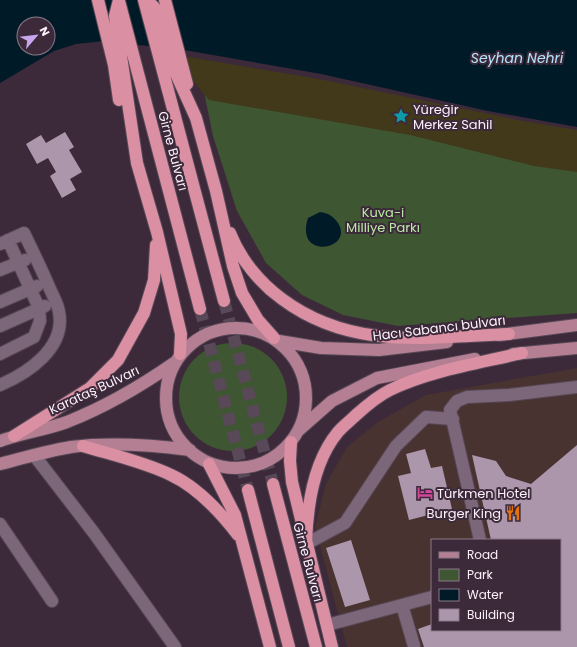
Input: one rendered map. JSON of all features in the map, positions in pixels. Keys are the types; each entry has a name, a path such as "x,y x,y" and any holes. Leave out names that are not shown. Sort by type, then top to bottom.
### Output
{"highway":[{"path":"119,0 115,16 137,163"},
{"name":"Girne Bulvarı","path":"119,0 200,308"},
{"name":"Girne Bulvarı","path":"144,0 224,301"},
{"path":"147,0 155,8 172,65 196,118"},
{"path":"165,0 216,191 233,266 242,293 258,320 277,340"},
{"path":"99,3 114,65 122,117 157,232 181,334 177,358"},
{"path":"216,191 234,243 260,280 293,308 314,320 342,330 374,336 408,338 509,334"},
{"path":"14,436 90,388 118,360 144,313 154,280 157,232"},
{"path":"306,544 307,518 314,483 323,456 338,432 363,408 390,390 421,379 462,367 522,353"},
{"path":"291,442 290,461 292,482 332,647"},
{"path":"83,446 140,463 173,476 196,492 225,519 241,540"},
{"path":"209,464 235,515 270,647"},
{"name":"Girne Bulvarı","path":"273,484 316,647"},
{"path":"248,490 289,647"}],"main road":[{"name":"Hacı Sabancı bulvarı","path":"277,340 321,348 379,350 577,325"},
{"path":"299,430 306,405 305,385 296,361 277,340 249,328 220,329 197,338 177,358 168,378 165,401 172,429 190,450 209,464 226,468 254,467 276,456 291,442 299,430 332,401 377,378 457,361 577,348"},
{"name":"Karataş Bulvarı","path":"0,442 14,436 67,422 146,382 177,358"},
{"path":"0,464 34,455 83,446 111,444 154,445 190,450"}],"street":[{"path":"0,354 34,337 40,322 39,308 18,262 4,242 24,233 59,311 60,325 53,344 35,364 25,372 0,385"},
{"path":"0,270 34,255"},
{"path":"0,302 47,282"},
{"path":"0,326 55,301"},
{"path":"480,539 450,410 457,401 467,396 509,395 577,387"},
{"path":"306,544 345,523 396,446 426,417 452,419"},
{"path":"34,455 94,532 175,647"},
{"path":"0,524 52,601"},
{"path":"327,625 431,597"},
{"path":"402,605 414,646"}],"shaded area":[{"path":"577,368 577,647 347,647 315,527 326,484 347,447 378,422 426,395"}],"green space":[{"name":"Kuva-i Milliye Parkı","path":"201,77 577,154 577,313 398,326 343,315 302,295 266,263 237,211 213,136"},
{"path":"233,343 254,347 271,359 283,376 287,397 283,418 271,435 254,447 233,451 212,447 195,435 183,418 179,397 183,376 195,359 212,347"}],"sand":[{"name":"Yüreğir Merkez Sahil","path":"177,55 324,80 523,121 577,130 577,172 534,166 410,135 209,100 179,64"}],"water":[{"name":"Seyhan Nehri","path":"0,0 577,0 577,127 488,111 321,74 184,50 104,41 76,44 56,50 56,16 16,16 16,56 46,56 0,83"},
{"path":"320,212 328,214 334,218 338,223 341,232 339,240 332,245 324,247 316,246 309,241 306,232 308,218"}],"building":[{"path":"65,132 74,147 69,150 82,172 70,179 76,190 62,198 50,176 56,172 48,158 37,164 26,144 41,135 46,143"},
{"path":"577,445 577,647 424,647 418,629 431,624 431,631 561,631 561,539 491,539 472,455 496,461 506,476 531,484"},
{"name":"Türkmen Hotel","path":"425,449 431,468 442,466 452,509 409,520 398,476 411,473 406,454"},
{"path":"351,540 370,600 345,607 326,548"}],"tunnel":[{"path":"224,301 273,484"},
{"path":"200,309 248,490"}],"place":[{"name":"Yüreğir Merkez Sahil","path":"401,116"},
{"name":"Türkmen Hotel","path":"425,493"},
{"name":"Burger King","path":"513,513"}]}
